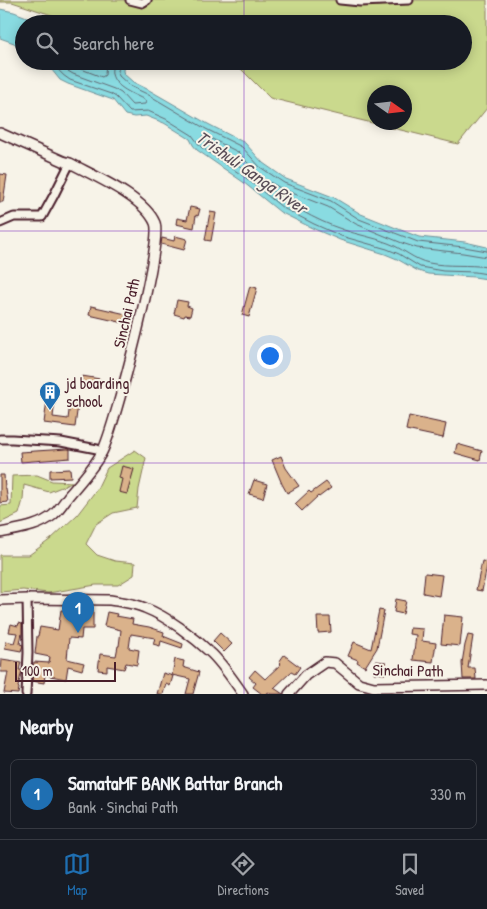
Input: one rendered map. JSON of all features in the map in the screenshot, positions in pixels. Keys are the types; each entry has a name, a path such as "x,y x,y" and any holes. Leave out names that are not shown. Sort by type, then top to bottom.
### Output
{"street":[{"path":"130,0 142,3 147,0"},
{"path":"340,0 360,2 409,0"},
{"name":"Sinchai Path","path":"0,133 63,161 70,162 121,191 140,204 151,215 156,226 151,269 128,370 102,452 53,515 37,525 0,534"},
{"path":"0,223 14,217 42,217 70,162"},
{"path":"0,439 61,442 97,449 102,452"},
{"path":"26,694 28,653 27,599"},
{"path":"0,600 110,600 145,608 180,628 213,655 243,694"},
{"name":"Sinchai Path","path":"290,694 306,675 325,662 336,663 359,683 374,687 487,685"}],"green space":[{"path":"0,0 487,0 487,108 458,144 401,130 412,130 412,85 367,85 367,122 270,98 242,70 472,70 472,15 52,15 12,2 0,2"},
{"path":"135,450 146,458 137,508 113,513 96,524 86,544 97,555 115,561 135,563 134,575 118,585 96,585 48,593 23,590 0,592 0,555 29,555 51,539 77,515 97,489 107,468"},
{"path":"37,475 52,481 74,482 49,492 24,485 23,500 19,514 0,523 0,506 11,505 12,476"}],"water":[{"path":"0,9 22,15 15,15 15,44 0,38"},
{"name":"Trishuli Ganga River","path":"52,70 123,70 124,74 133,82 245,143 263,163 286,179 333,197 361,214 419,237 465,242 487,247 487,279 428,274 385,254 340,240 312,228 280,212 243,182 197,150 190,139 164,123 146,116 134,117 125,115 113,100 60,80"}],"building":[{"path":"0,174 7,175 3,202 0,202"},
{"path":"190,207 200,209 198,216 196,215 194,228 176,224 177,218 187,220"},
{"path":"210,212 216,213 211,241 205,240"},
{"path":"175,236 187,239 184,250 161,244 162,238 174,241"},
{"path":"250,286 257,288 249,317 242,315"},
{"path":"177,300 188,302 187,306 192,308 190,316 185,315 184,317 174,314"},
{"path":"91,306 126,314 124,323 89,315"},
{"path":"82,376 100,379 99,387 81,384"},
{"name":"jd boarding school","path":"48,392 56,393 53,417 68,419 70,403 78,404 75,427 44,423"},
{"path":"409,416 446,424 443,438 406,430"},
{"path":"457,444 482,451 480,460 455,453"},
{"path":"70,449 70,458 21,462 20,452"},
{"path":"281,456 286,468 299,486 287,493 272,460"},
{"path":"122,466 134,469 127,494 119,492 122,479 119,478"},
{"path":"70,469 71,477 50,478 50,470"},
{"path":"0,475 4,475 8,502 0,503"},
{"path":"254,480 267,484 263,498 249,494"},
{"path":"326,482 331,488 318,496 302,511 295,504 309,491 311,493"},
{"path":"482,561 487,562 487,566 482,591 476,590"},
{"path":"425,573 442,575 439,596 423,593"},
{"path":"396,599 406,601 403,614 394,612"},
{"path":"61,610 75,612 93,610 93,629 82,629 81,639 69,638 67,659 84,663 82,670 68,666 66,679 45,675 44,683 32,681 34,662 49,663 50,657 35,654 40,627 58,630"},
{"path":"379,610 384,611 377,648 365,667 357,662 358,660 348,656 354,642 371,649"},
{"path":"107,612 117,614 116,616 133,619 132,624 164,632 163,636 183,644 182,648 161,641 160,646 153,644 155,638 131,634 129,648 139,650 137,665 126,663 124,669 107,666 107,671 98,670 100,654 116,656 119,646 121,630 104,626"},
{"path":"444,615 463,617 460,646 441,644"},
{"path":"317,617 330,617 331,632 318,633"},
{"path":"19,623 22,624 20,644 23,645 21,651 5,648 6,641 14,643 17,633 9,632 11,624 18,626"},
{"path":"410,628 423,629 422,641 436,643 433,662 413,660 416,635 409,634"},
{"path":"220,633 232,644 224,652 213,641"},
{"path":"468,635 473,636 468,668 475,668 476,679 463,679 462,663"},
{"path":"284,655 300,667 295,674 291,672 274,688 283,694 271,694 268,692 267,694 262,694 253,687 256,683 249,677 255,670 265,679 281,664 279,662"},
{"path":"2,659 21,662 19,670 22,670 18,694 4,693 8,672 1,672"},
{"path":"175,659 184,661 183,667 199,672 193,694 186,694 190,679 172,675"},
{"path":"375,661 386,662 385,674 374,673"},
{"path":"163,673 173,676 170,686 166,684 163,694 157,694"}],"place":[{"name":"jd boarding school","path":"50,411"},
{"name":"SamataMF BANK Battar Branch","path":"78,633"}]}
